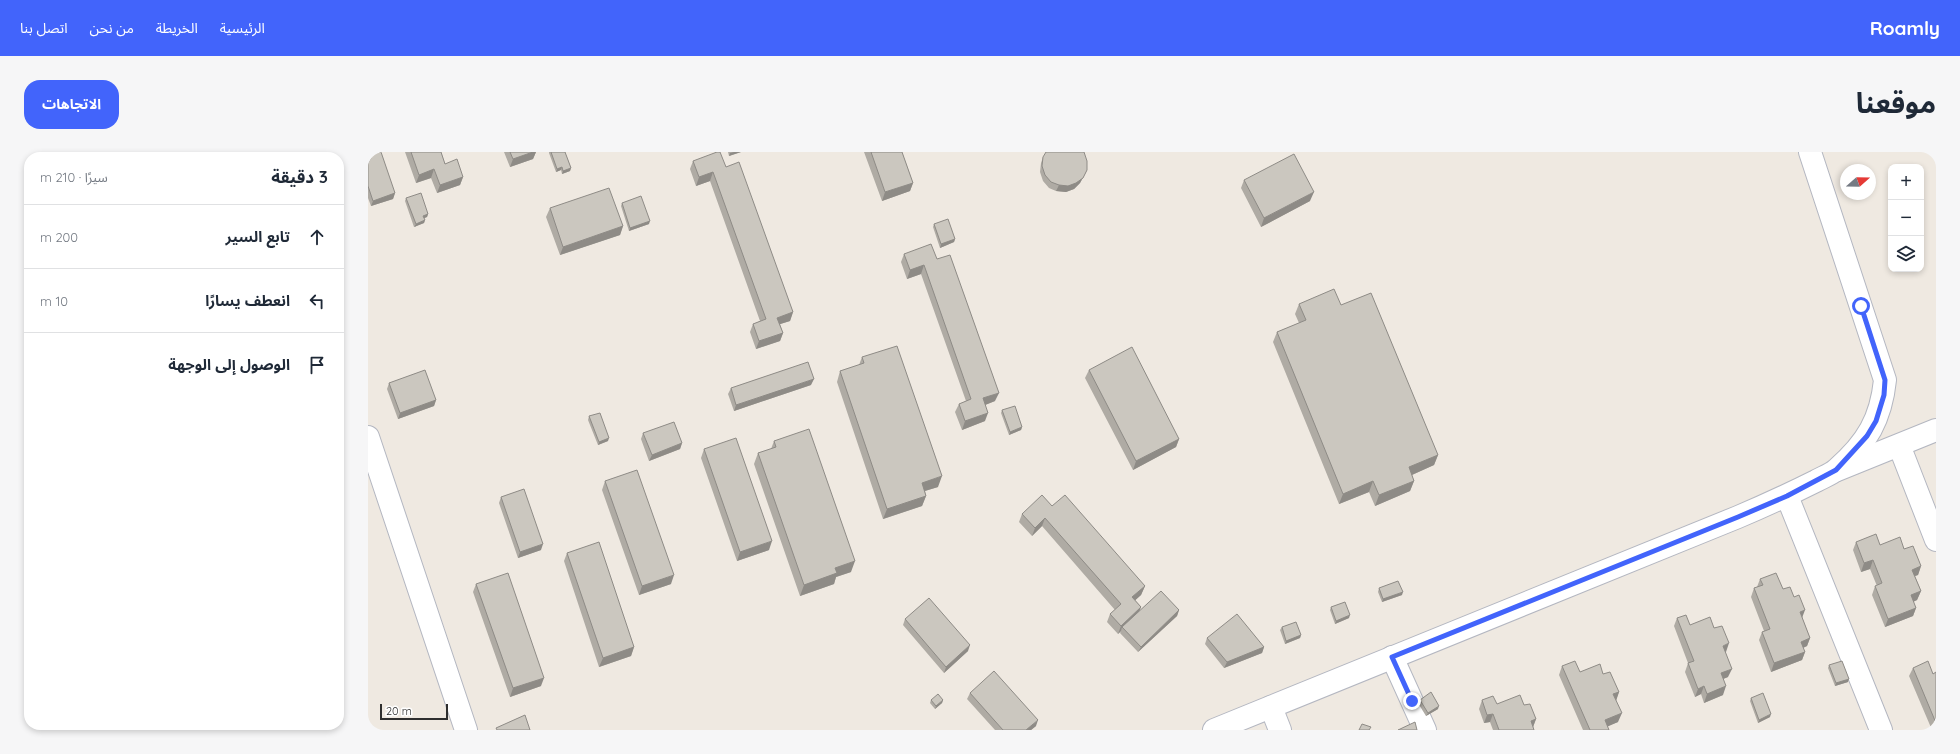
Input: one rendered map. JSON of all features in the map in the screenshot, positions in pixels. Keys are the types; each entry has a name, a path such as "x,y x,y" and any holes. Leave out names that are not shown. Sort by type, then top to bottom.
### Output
{"main road":[{"path":"1810,152 1885,380 1884,395 1876,421 1867,436 1836,470"},
{"path":"1214,730 1787,496 1836,470 1936,430"},
{"path":"368,437 466,730"},
{"path":"1899,445 1936,540"},
{"path":"1787,496 1881,730"},
{"path":"1392,657 1425,730"},
{"path":"1272,707 1280,730"}],"building":[{"path":"368,152 381,152 395,193 373,201 368,186"},
{"path":"411,152 441,152 445,164 457,159 463,177 440,185 434,169 419,175"},
{"path":"510,152 533,152 513,159"},
{"path":"551,152 565,152 571,168 563,171 562,167 557,169"},
{"path":"720,152 726,167 739,162 793,312 777,318 783,333 759,341 753,324 766,319 713,172 699,177 693,161"},
{"path":"871,152 902,152 913,183 885,192"},
{"path":"1046,152 1084,152 1087,161 1087,170 1083,178 1068,186 1051,182 1045,175 1042,166 1043,157"},
{"path":"1294,154 1314,192 1264,218 1244,180"},
{"path":"609,188 623,226 563,247 550,208"},
{"path":"421,193 428,214 423,216 425,220 416,224 406,198"},
{"path":"641,196 650,221 630,228 622,203"},
{"path":"948,219 955,239 941,244 934,224"},
{"path":"931,244 937,259 950,255 999,393 983,398 988,413 965,421 959,404 971,399 924,265 910,270 904,254"},
{"path":"1334,289 1341,305 1371,293 1438,455 1409,467 1414,481 1379,495 1373,481 1343,494 1277,332 1306,320 1299,304"},
{"path":"897,346 942,476 922,483 926,496 887,509 840,371 864,363 862,357"},
{"path":"1132,347 1179,439 1136,461 1089,370"},
{"path":"808,362 814,379 736,405 731,388"},
{"path":"425,370 436,400 400,413 389,383"},
{"path":"1015,406 1022,427 1010,432 1002,410"},
{"path":"600,413 609,438 599,442 589,416"},
{"path":"674,422 682,443 652,455 643,433"},
{"path":"809,429 855,561 835,568 837,573 804,585 758,453 776,447 774,441"},
{"path":"736,438 772,541 740,552 704,449"},
{"path":"637,470 674,575 642,586 605,481"},
{"path":"524,489 543,544 520,552 501,497"},
{"path":"1042,495 1052,506 1065,495 1145,586 1132,597 1141,607 1121,626 1110,614 1121,604 1045,518 1035,528 1022,514"},
{"path":"1876,534 1880,545 1900,537 1904,549 1913,546 1921,566 1912,570 1921,591 1911,595 1916,608 1888,619 1875,586 1882,583 1873,560 1864,563 1856,542"},
{"path":"599,542 634,647 603,658 567,553"},
{"path":"508,573 544,678 513,688 476,584"},
{"path":"1776,573 1783,589 1790,587 1794,597 1799,595 1805,610 1800,612 1810,638 1801,642 1805,652 1774,663 1762,632 1770,629 1754,588 1763,585 1760,579"},
{"path":"1398,581 1403,592 1383,599 1379,588"},
{"path":"1161,591 1179,610 1141,647 1122,627"},
{"path":"929,598 970,645 946,667 905,619"},
{"path":"1345,602 1350,615 1336,621 1331,607"},
{"path":"1237,614 1264,647 1227,662 1207,638"},
{"path":"1686,615 1690,625 1710,617 1714,628 1722,626 1729,643 1723,646 1732,669 1721,673 1726,686 1707,694 1704,686 1698,689 1688,663 1694,661 1677,618"},
{"path":"1296,622 1301,635 1286,641 1282,627"},
{"path":"1575,661 1580,672 1600,664 1603,674 1610,672 1619,692 1613,694 1622,713 1605,720 1609,730 1590,730 1562,666"},
{"path":"1842,661 1849,679 1836,683 1829,665"},
{"path":"1928,661 1933,674 1936,672 1936,723 1913,668"},
{"path":"994,671 1038,720 1026,730 1003,730 970,693"},
{"path":"1431,692 1439,706 1428,713 1420,700"},
{"path":"1763,693 1771,714 1759,720 1751,698"},
{"path":"938,694 943,700 936,706 931,700"},
{"path":"1520,695 1524,705 1530,704 1536,719 1531,721 1534,730 1499,730 1493,714 1487,715 1482,700 1493,696 1497,704"},
{"path":"525,715 530,730 497,730 496,728"},
{"path":"1415,722 1417,730 1398,730"},
{"path":"1362,724 1371,727 1369,730 1359,730"}],"route":[{"path":"1412,701 1392,657 1738,517 1787,496 1836,470 1867,436 1876,421 1884,395 1885,380 1861,306"}]}
